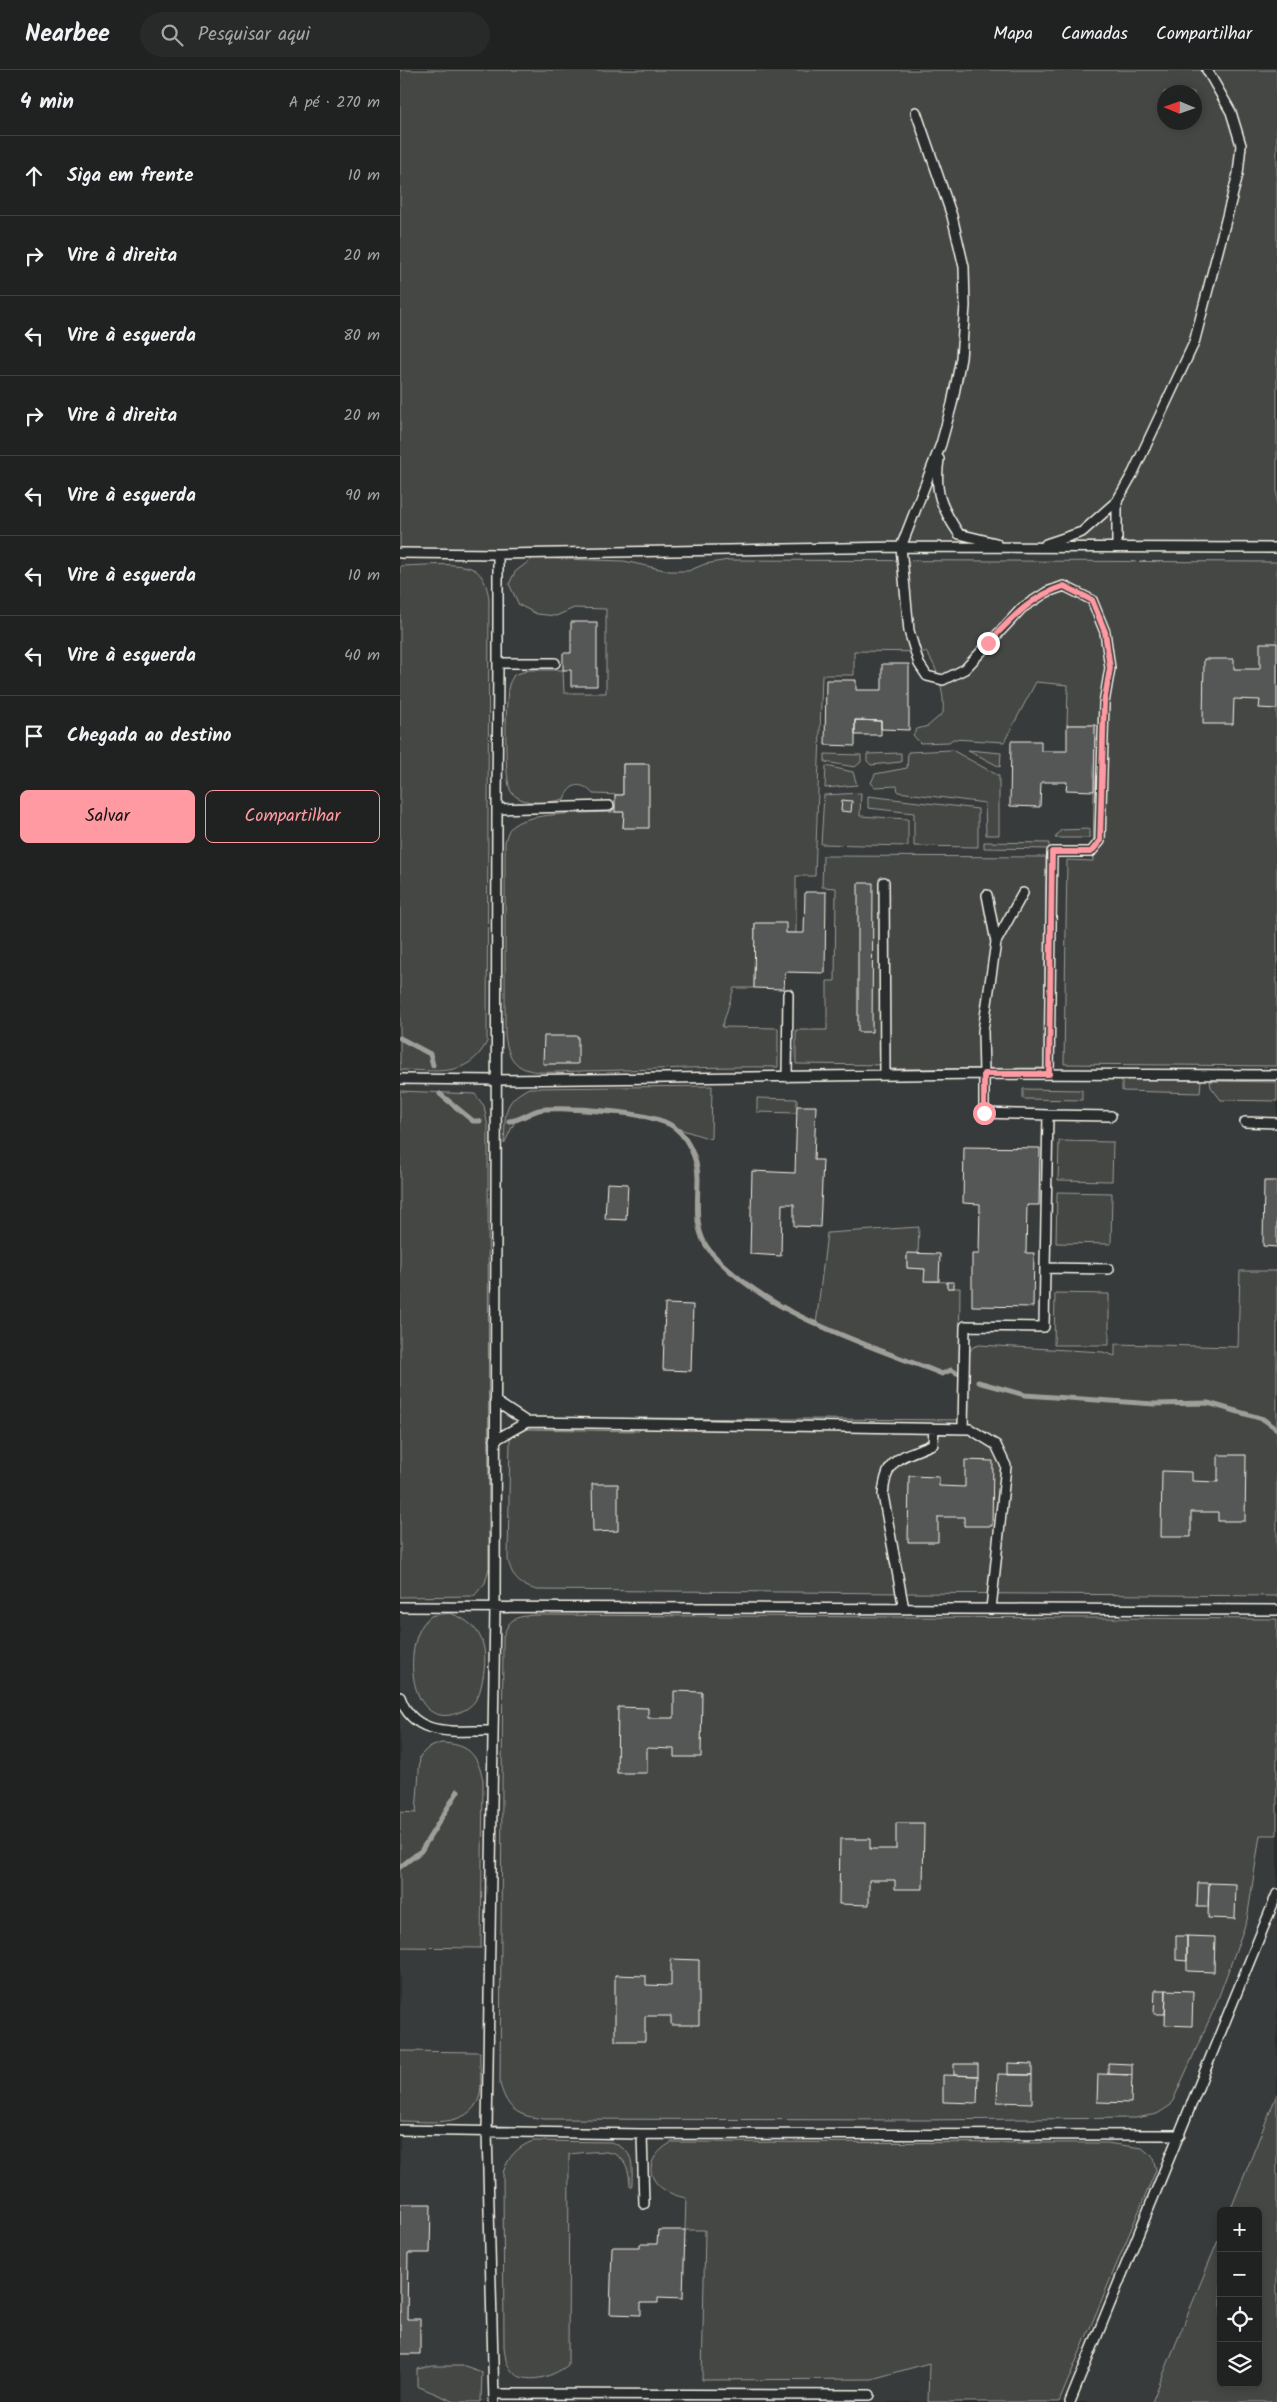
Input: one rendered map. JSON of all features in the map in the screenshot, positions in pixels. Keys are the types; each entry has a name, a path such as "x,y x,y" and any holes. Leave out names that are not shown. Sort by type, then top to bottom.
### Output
{"lane":[{"path":"941,444 936,481 942,510 959,534 988,542 1022,547 1054,542 1082,532 1117,501 1133,473 1194,344 1238,174 1242,145 1232,112 1207,70"},
{"path":"916,112 952,216 964,267 965,306 961,358 952,404 941,444 901,547 908,631 919,664 927,676 943,680 965,669 1022,608 1047,592 1064,586 1092,600 1105,632 1110,668 1104,703 1100,841 1091,852 1052,852 1049,1074"},
{"path":"1117,501 1117,547"},
{"path":"400,553 498,554 901,547 1277,548"},
{"path":"498,554 494,1607 487,2131 494,2398 870,2395"},
{"path":"498,663 555,663"},
{"path":"497,809 609,806"},
{"path":"884,882 884,1076"},
{"path":"996,942 1023,893"},
{"path":"987,895 996,942 984,1031 984,1113 1111,1116"},
{"path":"787,1077 788,994"},
{"path":"400,1079 495,1080 984,1074 1277,1076"},
{"path":"963,1429 965,1326 1044,1328 1048,1115"},
{"path":"1245,1122 1277,1123"},
{"path":"1045,1268 1109,1269"},
{"path":"495,1401 527,1422"},
{"path":"494,1440 527,1422 970,1429 996,1445 1006,1466 992,1609"},
{"path":"904,1609 883,1495 884,1477 893,1461 933,1444 934,1429"},
{"path":"400,1607 1277,1610"},
{"path":"400,1697 405,1712 416,1722 433,1729 493,1731"},
{"path":"1070,2402 1277,1894"},
{"path":"400,2130 642,2134 1180,2136"},
{"path":"642,2134 644,2204"}],"shaded area":[{"path":"400,70 1277,70 1277,2094 1232,2207 1217,2207 1217,2243 1152,2402 400,2402"},
{"path":"400,70 1277,70 1277,548 400,553"},
{"path":"533,558 624,561 669,571 688,571 705,564 728,560 1277,562 1277,1066 1064,1064 1067,860 1093,861 1095,725 1067,725 1068,685 1036,682 1004,742 953,739 949,742 920,743 913,735 917,729 928,726 943,713 940,681 934,665 926,652 854,651 854,675 822,675 815,876 796,876 796,933 786,933 755,923 754,988 734,988 722,1027 778,1028 778,1067 546,1072 531,1071 520,1066 510,1055 505,1035 505,842 508,832 522,821 547,815 578,813 624,812 623,828 649,764 623,764 623,795 593,794 585,787 577,786 570,790 564,799 551,802 530,802 512,793 507,775 506,726 508,689 514,675 529,670 563,670 564,693 606,693 606,609 574,608 556,616 537,614 519,605 509,584 515,572"},
{"path":"449,565 468,567 481,575 489,598 487,1042 479,1054 470,1062 450,1070 439,1071 400,1070 400,566"},
{"path":"952,750 999,776 999,835 986,835 985,803 898,792 897,786 875,787 871,783 875,774 907,768 908,752"},
{"path":"968,750 1001,753 1000,767"},
{"path":"901,753 901,762 871,765 867,761 867,754"},
{"path":"825,754 861,755 861,762 855,767 825,762"},
{"path":"826,766 853,772 857,785 825,788"},
{"path":"861,793 860,816 908,819 908,846 821,844 824,795"},
{"path":"868,796 978,809 978,847 914,846 914,813 868,808"},
{"path":"1089,829 1089,838 1055,838 1061,830"},
{"path":"984,842 1049,843 1049,849 984,848"},
{"path":"823,856 1046,857 1044,1068 889,1069 889,1065 796,1064 796,1030 827,1030 827,981 835,981 836,888 822,887"},
{"path":"1122,1079 1201,1080 1200,1093 1122,1091"},
{"path":"1210,1081 1277,1082 1277,1101 1221,1100 1211,1087"},
{"path":"712,1086 711,1139 638,1116 543,1109 515,1121 504,1144 505,1117 509,1104 520,1093 529,1088"},
{"path":"1023,1089 1082,1090 1082,1100 1023,1099"},
{"path":"400,1091 475,1094 484,1106 488,1127 489,1568 485,1583 474,1596 400,1597"},
{"path":"757,1098 797,1099 797,1113 757,1112"},
{"path":"1059,1141 1113,1142 1112,1181 1058,1180"},
{"path":"1057,1192 1112,1193 1111,1244 1056,1243"},
{"path":"919,1227 918,1254 907,1254 907,1268 925,1269 925,1281 947,1282 947,1288 960,1288 959,1374 951,1370 942,1374 816,1325 827,1233"},
{"path":"1240,1271 1277,1271 1277,1596 537,1590 521,1583 512,1572 508,1560 510,1437 527,1429 639,1431 639,1418 968,1420 968,1354 973,1347 979,1345 1103,1352 1115,1356 1115,1344 1238,1347"},
{"path":"1055,1293 1109,1294 1109,1345 1054,1345"},
{"path":"450,1613 472,1625 478,1633 482,1642 485,1663 481,1687 474,1703 460,1712 442,1715 429,1710 419,1697 414,1680 413,1662 415,1643 421,1627 431,1616"},
{"path":"534,1615 1277,1619 1277,1835 1260,1835 1247,1920 1215,2007 1171,2105 1157,2114 1136,2118 922,2120 545,2119 521,2114 515,2110 507,2100 500,2084 503,1637 510,1622 517,1618"},
{"path":"441,1743 459,1746 470,1752 478,1763 483,1780 481,1948 400,1947 400,1812 416,1813 420,1756 428,1748"},
{"path":"400,2051 480,2052 480,2093 474,2108 466,2115 445,2121 400,2121"},
{"path":"1277,2094 1277,2402 1152,2402 1217,2243 1217,2387 1262,2387 1262,2207 1232,2207"},
{"path":"533,2141 611,2142 628,2154 632,2163 632,2185 630,2187 629,2173 625,2163 612,2153 569,2154 568,2365 553,2374 535,2379 518,2376 512,2371 506,2361 504,2347 503,2173 514,2153 522,2146"},
{"path":"672,2142 1107,2143 1142,2148 1153,2157 1156,2170 1059,2402 928,2402 929,2363 872,2379 702,2380 705,2230 685,2230 686,2198 664,2189 656,2183 652,2175 651,2167 654,2159 661,2150"},
{"path":"433,2366 465,2366 482,2372 481,2402 455,2402 417,2386 417,2369"}],"building":[{"path":"571,622 597,622 597,686 571,686 571,670 563,670 563,653 571,653"},
{"path":"1260,643 1277,643 1277,709 1259,708 1260,700 1234,699 1233,724 1203,724 1204,659 1234,659 1234,669 1260,669"},
{"path":"882,664 909,664 909,730 881,729 881,721 855,720 855,746 825,745 826,680 856,680 856,690 882,690"},
{"path":"855,720 881,721 881,735 855,735"},
{"path":"1067,725 1095,725 1094,791 1066,790 1067,782 1041,782 1040,807 1010,806 1011,741 1041,741 1041,751 1067,751"},
{"path":"623,764 649,764 649,828 623,828 624,812 615,812 615,795 623,795"},
{"path":"842,800 852,801 851,812 841,811"},
{"path":"858,883 873,883 872,1032 858,1032"},
{"path":"805,892 826,892 825,973 785,972 784,989 754,988 755,923 786,923 786,933 804,933"},
{"path":"544,1036 578,1036 578,1064 543,1064"},
{"path":"797,1106 816,1106 814,1160 823,1160 820,1227 794,1226 794,1204 782,1204 781,1256 750,1254 752,1171 795,1173"},
{"path":"964,1147 1040,1148 1039,1205 1027,1205 1026,1253 1034,1253 1033,1307 972,1306 972,1254 979,1254 980,1204 963,1203"},
{"path":"1264,1181 1277,1181 1277,1247 1263,1246"},
{"path":"607,1183 628,1184 626,1220 605,1219"},
{"path":"907,1253 940,1254 939,1281 924,1281 925,1269 907,1268"},
{"path":"947,1282 954,1282 954,1288 947,1288"},
{"path":"665,1304 693,1305 691,1371 663,1370"},
{"path":"1218,1455 1246,1455 1245,1521 1218,1521 1218,1512 1191,1512 1191,1537 1161,1537 1162,1471 1192,1472 1192,1481 1218,1482"},
{"path":"965,1460 993,1461 992,1526 964,1526 964,1517 938,1517 938,1542 908,1542 909,1476 939,1477 939,1486 965,1487"},
{"path":"592,1484 618,1484 618,1531 593,1532"},
{"path":"674,1691 702,1692 701,1757 674,1757 674,1749 647,1748 647,1773 617,1773 618,1707 648,1708 648,1718 674,1718"},
{"path":"896,1823 924,1823 923,1889 895,1889 895,1880 869,1880 869,1905 839,1904 840,1839 870,1839 870,1849 896,1849"},
{"path":"1198,1883 1209,1883 1208,1907 1197,1907"},
{"path":"1209,1883 1236,1884 1235,1919 1208,1918"},
{"path":"1176,1936 1187,1936 1187,1961 1176,1960"},
{"path":"1187,1936 1215,1937 1214,1972 1187,1971"},
{"path":"671,1959 699,1960 699,2025 671,2025 671,2016 645,2016 645,2041 615,2041 615,1975 646,1976 646,1985 671,1986"},
{"path":"1155,1990 1166,1990 1165,2014 1154,2014"},
{"path":"1166,1990 1193,1991 1192,2026 1165,2025"},
{"path":"1008,2063 1032,2064 1032,2075 1008,2075"},
{"path":"1108,2063 1132,2064 1132,2075 1108,2074"},
{"path":"954,2064 978,2064 978,2076 954,2075"},
{"path":"998,2074 1032,2075 1032,2103 997,2102"},
{"path":"1098,2074 1132,2075 1131,2103 1097,2102"},
{"path":"943,2075 978,2076 977,2103 943,2102"},
{"path":"400,2204 431,2204 430,2253 408,2253 407,2319 420,2319 420,2354 400,2354"},
{"path":"658,2230 685,2230 683,2298 658,2297 658,2303 641,2303 641,2315 610,2314 612,2247 640,2247 640,2244 657,2244"}],"waterway":[{"path":"400,1038 430,1054 433,1065"},
{"path":"440,1094 473,1121 480,1121"},
{"path":"509,1121 540,1110 573,1109 626,1113 669,1124 686,1140 694,1155 698,1178 697,1207 701,1235 710,1251 733,1273 759,1293 818,1325 942,1374 951,1370 959,1374"},
{"path":"978,1382 1025,1395 1154,1404 1208,1403 1263,1419 1277,1429"},
{"path":"400,1867 421,1851 458,1791"}],"route":[{"path":"984,1113 984,1074 1049,1074 1052,852 1091,852 1100,841 1104,703 1110,668 1105,632 1092,600 1064,586 1047,592 1022,608 988,643"}]}
